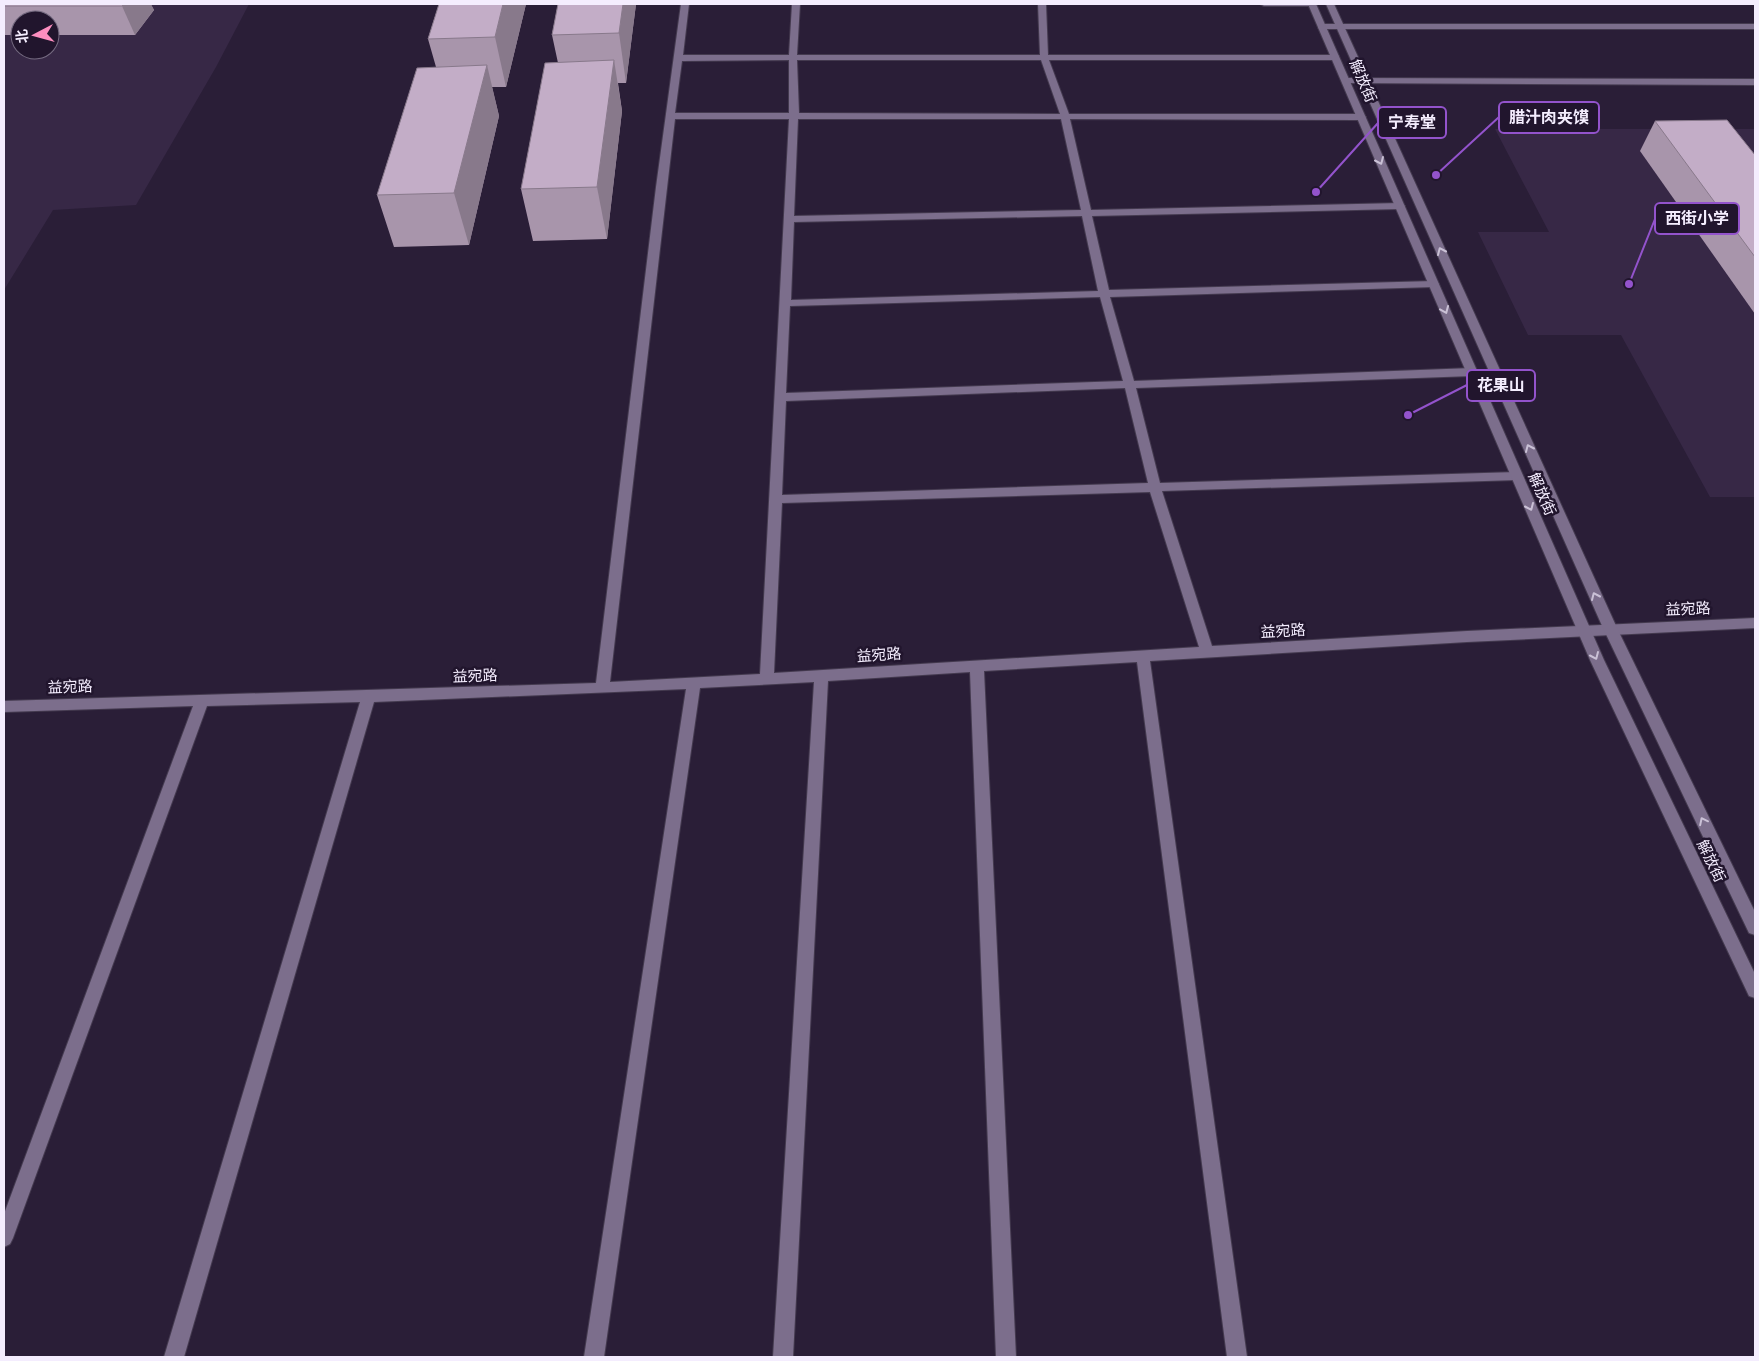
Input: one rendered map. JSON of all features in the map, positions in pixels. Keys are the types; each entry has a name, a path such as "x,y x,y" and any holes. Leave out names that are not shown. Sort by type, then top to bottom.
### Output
{"street":[{"path":"602,688 685,4"},
{"path":"767,678 794,116 793,58 796,4"},
{"path":"1042,4 1044,57 1065,116 1104,293 1130,385 1155,487 1208,652"},
{"path":"1264,4 1312,4"},
{"name":"解放街","path":"1312,4 1584,630 1755,991"},
{"path":"1330,4 1610,628 1755,928"},
{"path":"1322,27 1755,26"},
{"path":"678,58 1335,57"},
{"path":"1345,81 1755,82"},
{"path":"670,116 1361,117"},
{"path":"789,219 1400,206"},
{"path":"785,302 1434,284"},
{"path":"780,397 1472,372"},
{"path":"776,499 1517,476"},
{"name":"益宛路","path":"4,706 602,688 1610,628 1755,623"},
{"path":"1143,656 1236,1357"},
{"path":"977,665 1006,1357"},
{"path":"783,1357 821,675"},
{"path":"594,1357 694,682"},
{"path":"174,1357 370,696"},
{"path":"4,1238 203,699"}],"shaded area":[{"path":"4,4 249,4 216,67 136,205 53,210 4,290"},
{"path":"1495,129 1755,129 1755,497 1710,497 1621,335 1528,335 1478,232 1549,232"}],"building":[{"path":"4,4 124,4 122,6 4,6"},
{"path":"439,4 503,4 495,37 428,39"},
{"path":"558,4 623,4 619,33 552,35"},
{"path":"614,60 597,187 521,189 545,63"},
{"path":"487,65 454,193 377,195 417,68"},
{"path":"1727,120 1755,155 1755,257 1655,121"}],"place":[{"name":"腊汁肉夹馍","path":"1436,175"},
{"name":"宁寿堂","path":"1316,192"},
{"name":"西街小学","path":"1629,284"},
{"name":"花果山","path":"1408,415"}]}
